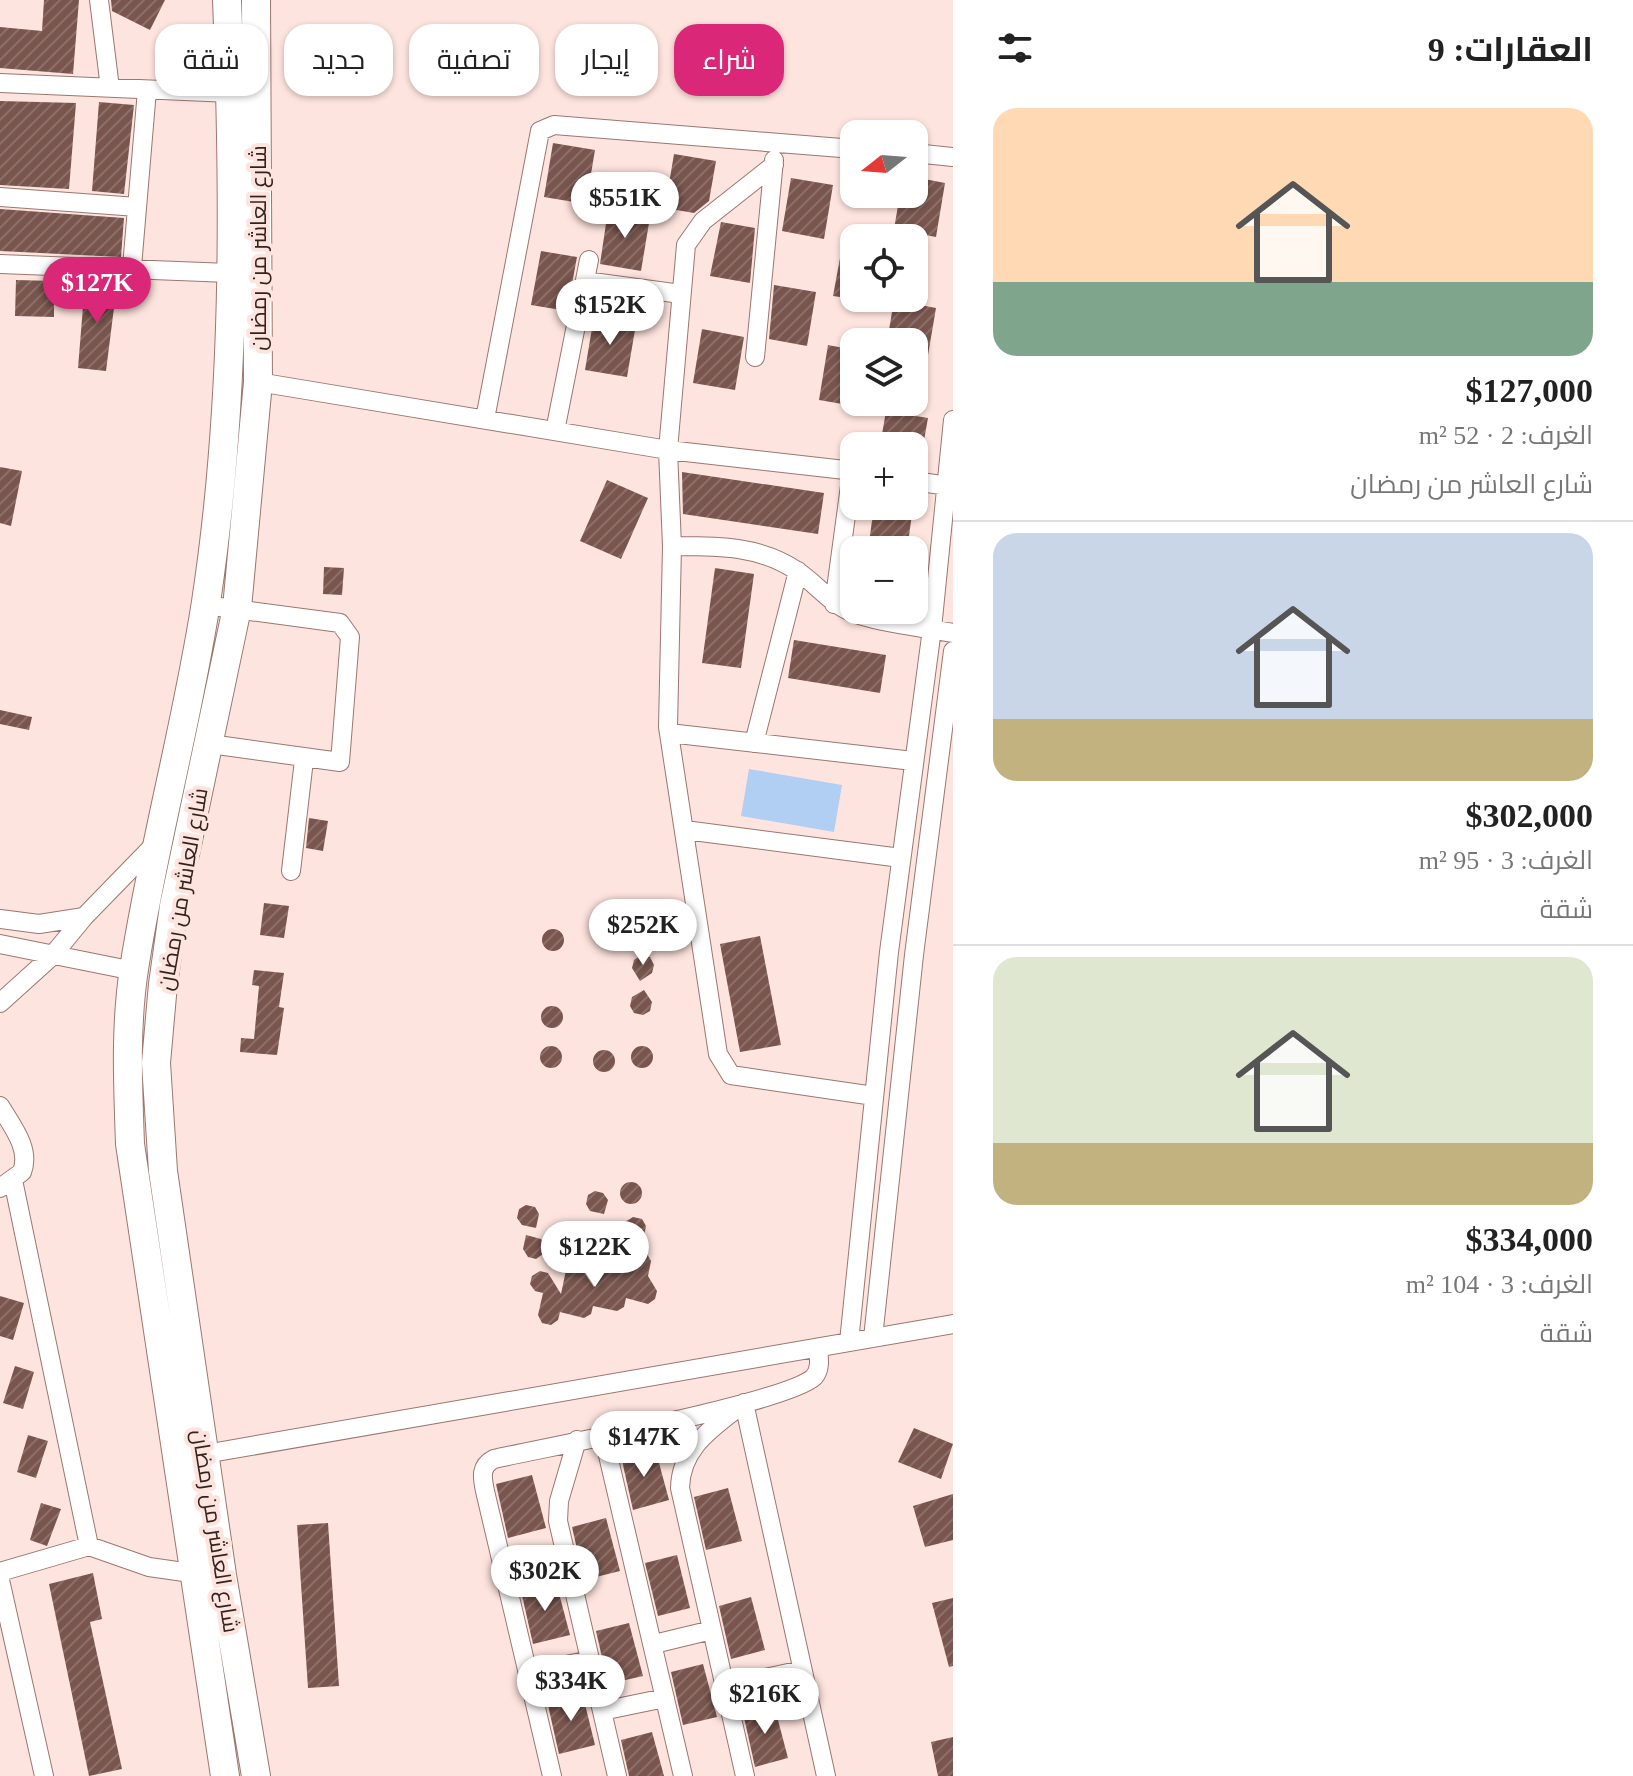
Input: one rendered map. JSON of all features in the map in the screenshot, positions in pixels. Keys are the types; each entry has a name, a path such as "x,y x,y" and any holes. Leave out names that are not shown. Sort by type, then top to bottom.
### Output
{"main road":[{"name":"شارع العاشر من رمضان","path":"227,0 228,24"},
{"name":"شارع العاشر من رمضان","path":"256,0 258,382 237,608 174,906 156,1063 163,1171 222,1575 256,1776"},
{"name":"شارع العاشر من رمضان","path":"225,1776 130,1144 127,1059 134,971 205,605 225,440 231,96"}],"street":[{"path":"99,0 110,88"},
{"path":"0,83 155,90"},
{"path":"132,267 147,90"},
{"path":"485,419 540,131 554,125 840,148"},
{"path":"755,357 776,141"},
{"path":"928,154 953,157"},
{"path":"774,165 703,221 690,236 681,294 668,450 672,546 669,733 718,1054 726,1070 742,1078 874,1096"},
{"path":"0,197 137,207"},
{"path":"555,431 589,260"},
{"path":"0,264 229,273"},
{"path":"585,281 681,294"},
{"path":"258,382 668,450 840,470"},
{"path":"849,1342 874,1096 913,761 932,629 953,420"},
{"path":"928,483 948,486"},
{"path":"834,604 846,520"},
{"path":"672,546 747,549 771,556 798,571 834,604 856,614 953,633"},
{"path":"754,743 798,571"},
{"path":"205,605 340,623 348,631 342,759 336,763 304,760 210,744"},
{"path":"873,1338 914,955 953,651"},
{"path":"669,733 913,761"},
{"path":"291,871 304,760"},
{"path":"685,830 901,858"},
{"path":"0,1003 52,956 84,917 159,840"},
{"path":"0,919 39,924 84,917"},
{"path":"0,944 134,971"},
{"path":"0,1106 22,1147 24,1167 7,1184 89,1546"},
{"path":"205,1454 952,1326"},
{"path":"552,1776 482,1476 486,1465 494,1459 744,1403 816,1375 818,1348"},
{"path":"744,1403 697,1440 681,1472 680,1488 745,1776"},
{"path":"744,1403 826,1776"},
{"path":"603,1434 683,1776"},
{"path":"577,1440 557,1511 617,1776"},
{"path":"0,1572 89,1546 149,1567 193,1575 222,1575"},
{"path":"0,1580 44,1776"},
{"path":"654,1644 712,1630"},
{"path":"528,1673 590,1660"},
{"path":"725,1687 802,1670"},
{"path":"602,1711 665,1698"}],"water":[{"path":"749,769 842,785 834,832 741,816"}],"building":[{"path":"44,0 79,0 73,74 0,68 0,27 42,31"},
{"path":"111,0 165,0 150,30 112,11"},
{"path":"0,101 76,103 69,189 0,185"},
{"path":"99,102 134,105 124,194 92,191"},
{"path":"553,143 595,150 586,204 544,197"},
{"path":"674,154 716,161 709,201 694,213 665,208"},
{"path":"791,178 833,185 824,239 782,231"},
{"path":"928,180 945,183 936,237 928,235 928,224 895,224 898,208 928,208"},
{"path":"0,209 124,218 121,257 0,251"},
{"path":"608,210 650,217 641,271 600,264"},
{"path":"721,222 755,228 750,283 710,276"},
{"path":"541,251 577,257 567,311 531,305"},
{"path":"840,258 840,297 833,296"},
{"path":"16,280 54,281 54,317 15,316"},
{"path":"85,282 117,284 106,371 78,368"},
{"path":"774,285 816,292 807,346 769,339"},
{"path":"928,306 936,308 928,355 928,328 889,328 892,312 928,312"},
{"path":"594,316 636,324 627,377 585,370"},
{"path":"702,329 744,337 735,390 693,383"},
{"path":"828,345 840,347 840,404 819,400"},
{"path":"885,416 928,418 926,432 882,432"},
{"path":"0,467 22,471 11,526 0,523"},
{"path":"682,472 824,493 818,534 683,514"},
{"path":"607,480 648,498 621,559 580,541"},
{"path":"872,520 911,520 909,536 870,536"},
{"path":"324,567 344,568 342,595 323,594"},
{"path":"715,568 754,574 741,668 702,663"},
{"path":"794,640 886,655 880,693 788,678"},
{"path":"0,710 32,717 29,730 0,724"},
{"path":"309,818 328,821 323,851 306,848"},
{"path":"264,903 289,906 284,938 260,935"},
{"path":"553,929 561,932 564,940 561,948 553,951 545,948 542,940 545,932"},
{"path":"760,936 781,1045 740,1052 720,944"},
{"path":"641,955 650,957 654,965 652,973 640,981 632,968 634,960"},
{"path":"254,970 284,973 279,1007 284,1008 277,1055 240,1052 241,1038 254,1039 259,986 252,985"},
{"path":"644,990 652,1002 650,1011 643,1015 634,1013 630,1006 632,997"},
{"path":"552,1006 560,1009 563,1017 560,1025 552,1028 544,1025 541,1017 544,1009"},
{"path":"551,1046 559,1049 562,1057 559,1065 551,1068 543,1065 540,1057 543,1049"},
{"path":"642,1046 650,1049 653,1057 650,1065 642,1068 634,1065 631,1057 634,1049"},
{"path":"604,1050 615,1061 604,1072 593,1061"},
{"path":"631,1182 639,1185 642,1193 639,1201 631,1204 623,1201 620,1193 623,1185"},
{"path":"595,1191 603,1193 608,1200 604,1214 590,1211 586,1204 588,1195"},
{"path":"526,1205 535,1207 539,1214 536,1228 522,1225 517,1218 519,1209"},
{"path":"633,1217 642,1219 646,1226 644,1235 637,1239 608,1232"},
{"path":"568,1231 576,1234 579,1242 576,1250 568,1253 560,1250 557,1242 560,1234"},
{"path":"526,1235 541,1239 545,1246 543,1254 536,1259 528,1257 523,1249"},
{"path":"638,1252 647,1254 651,1261 648,1276 657,1291 655,1299 648,1304 626,1298 624,1307 617,1311 593,1306 591,1314 584,1318 560,1312 558,1320 551,1325 542,1323 538,1315 543,1293 535,1291 530,1284 532,1276 540,1271 548,1273 561,1294 566,1270 573,1266 581,1268 594,1287 599,1263 607,1259 629,1264 631,1257"},
{"path":"0,1296 24,1303 13,1340 0,1336"},
{"path":"15,1366 34,1372 23,1409 3,1403"},
{"path":"914,1428 953,1444 941,1479 898,1462"},
{"path":"28,1435 48,1441 36,1478 17,1472"},
{"path":"655,1448 669,1500 633,1510 621,1456"},
{"path":"532,1475 546,1528 508,1538 496,1484"},
{"path":"728,1488 742,1541 706,1550 694,1497"},
{"path":"953,1494 953,1540 925,1547 913,1506"},
{"path":"41,1503 61,1509 47,1546 30,1540"},
{"path":"606,1518 620,1571 584,1580 572,1527"},
{"path":"328,1523 339,1686 308,1688 297,1525"},
{"path":"677,1555 690,1608 658,1616 645,1563"},
{"path":"93,1573 102,1619 90,1622 122,1769 89,1776 49,1584"},
{"path":"556,1582 570,1635 533,1644 521,1591"},
{"path":"751,1597 765,1650 731,1659 719,1606"},
{"path":"953,1598 953,1666 949,1667 932,1603"},
{"path":"629,1623 643,1676 608,1684 596,1631"},
{"path":"703,1664 717,1717 683,1725 671,1672"},
{"path":"582,1692 595,1745 559,1754 547,1701"},
{"path":"774,1705 788,1758 755,1767 743,1713"},
{"path":"652,1732 664,1776 629,1776 621,1740"},
{"path":"953,1737 953,1776 938,1776 931,1742"}]}
